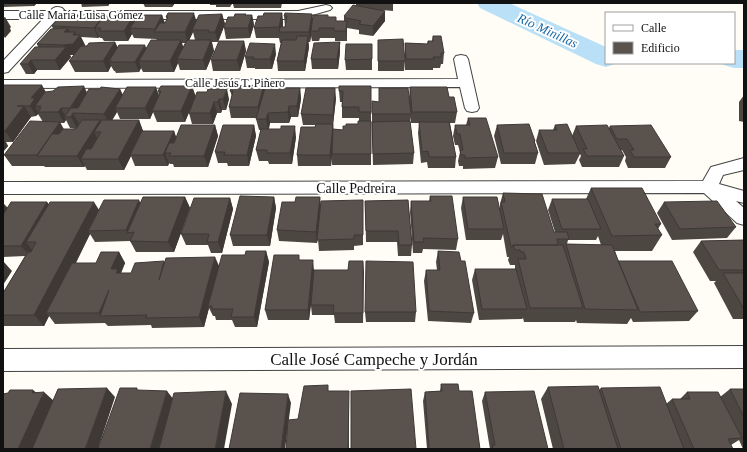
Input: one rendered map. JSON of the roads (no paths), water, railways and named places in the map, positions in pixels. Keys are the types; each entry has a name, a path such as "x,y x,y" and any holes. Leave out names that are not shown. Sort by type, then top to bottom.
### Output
{"street":[{"path":"3,69 64,3"},
{"path":"187,15 194,3"},
{"name":"Calle María Luisa Gómez","path":"3,15 298,15 326,8"},
{"path":"461,59 472,108"},
{"name":"Calle Jesús T. Piñero","path":"3,84 466,82"},
{"path":"744,164 717,171 708,187 744,218"},
{"name":"Calle Pedreira","path":"3,188 708,187 744,197"},
{"name":"Calle José Campeche y Jordán","path":"3,360 744,357"}],"waterway":[{"name":"Río Minillas","path":"489,3 605,58"},
{"name":"Río Minillas","path":"735,59 744,59"}]}
